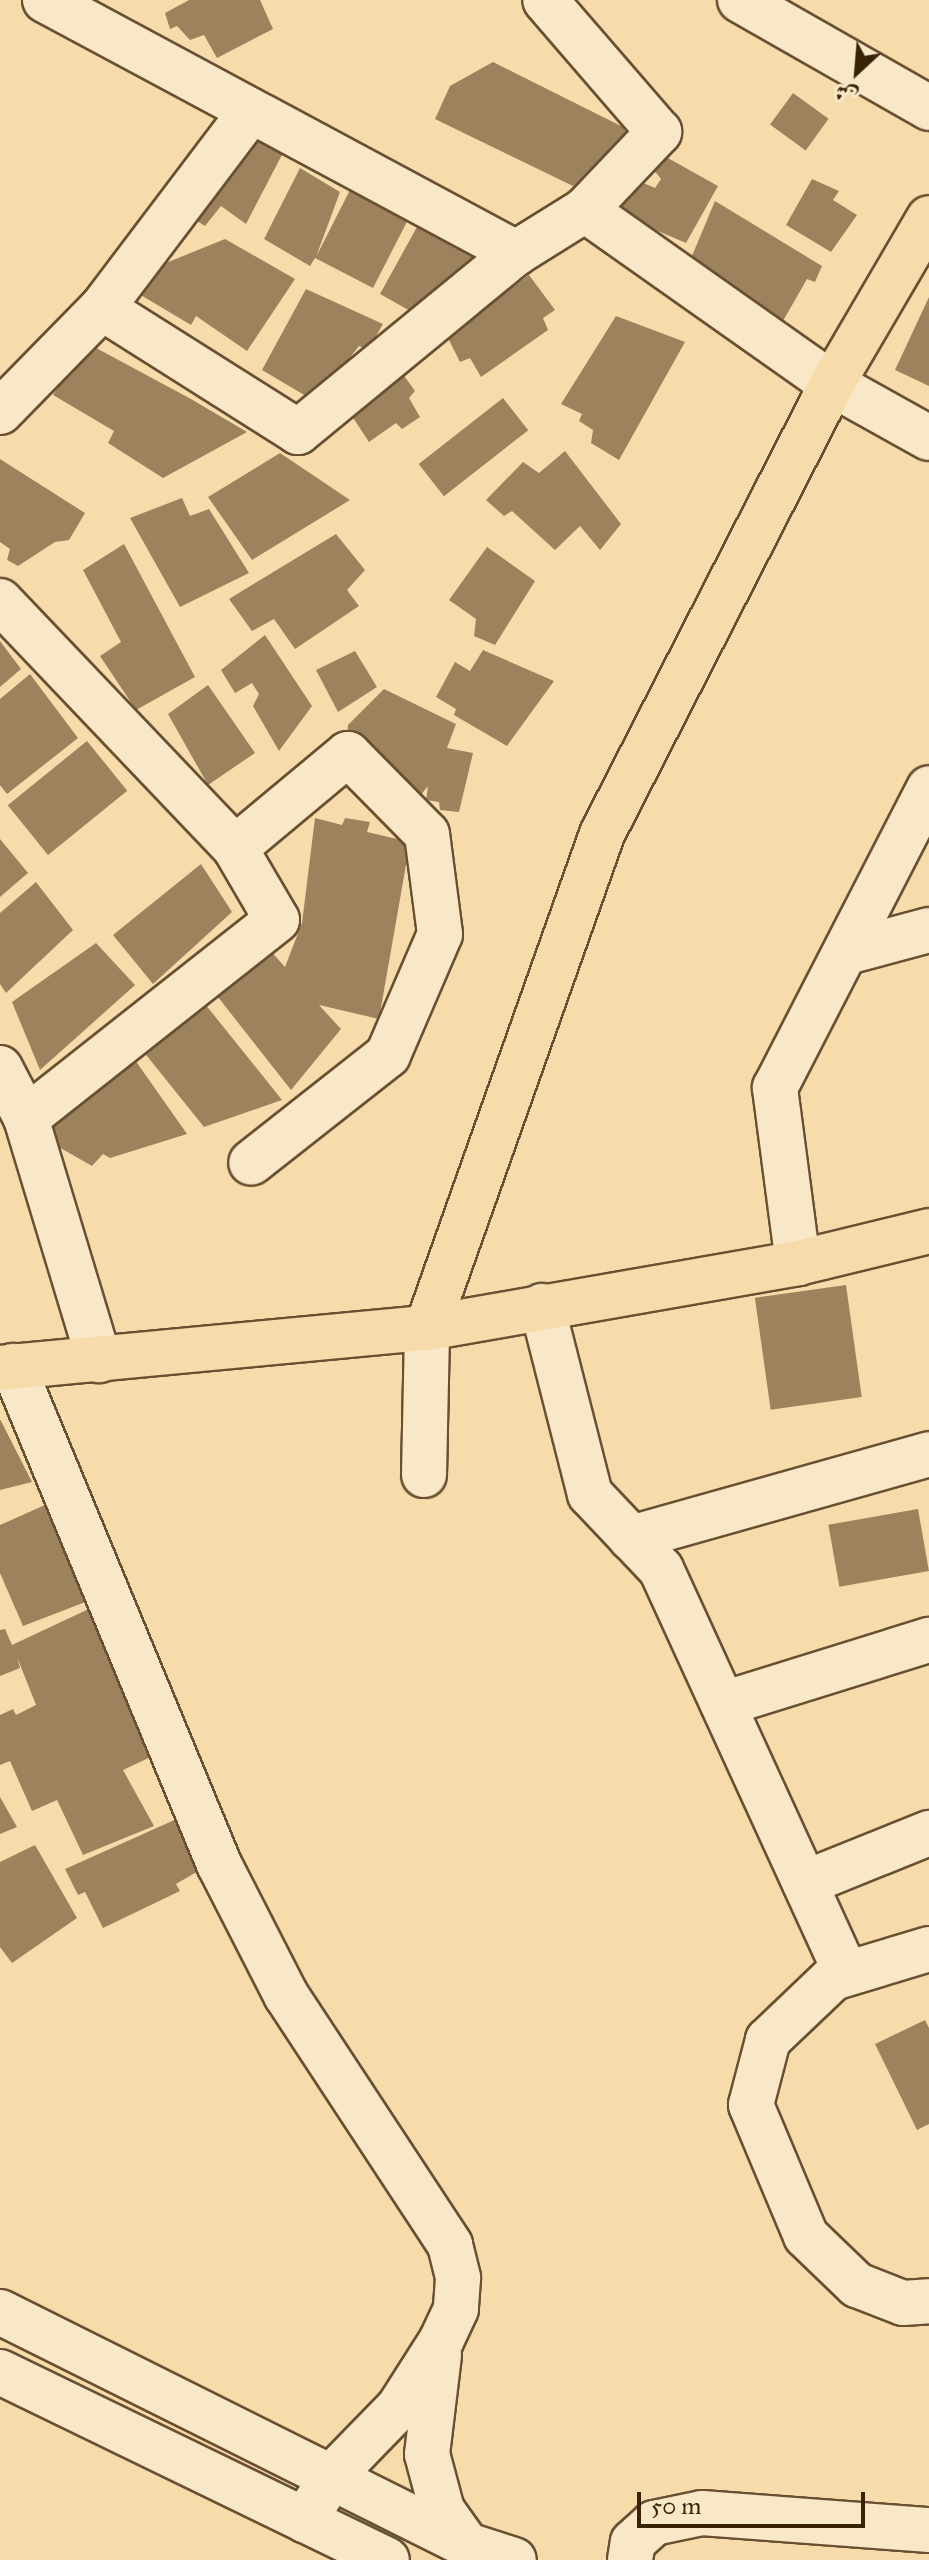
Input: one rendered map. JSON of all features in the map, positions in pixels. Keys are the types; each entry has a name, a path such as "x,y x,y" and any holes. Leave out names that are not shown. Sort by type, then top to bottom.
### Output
{"main road":[{"path":"427,1328 602,834 832,384 929,218"},
{"path":"6,1367 427,1328 798,1263 929,1231"}],"street":[{"path":"45,0 516,253"},
{"path":"102,308 298,432 516,253 585,210 659,132 545,0"},
{"path":"740,0 929,108"},
{"path":"0,412 102,308 251,111"},
{"path":"585,210 832,384 929,438"},
{"path":"0,601 235,848 277,920 26,1118"},
{"path":"235,848 348,754 427,834 440,934 388,1055 251,1163"},
{"path":"798,1263 775,1088 929,788"},
{"path":"847,952 929,930"},
{"path":"0,1068 26,1118 99,1360"},
{"path":"542,1306 590,1494 661,1569 846,1974"},
{"path":"424,1475 427,1328"},
{"path":"6,1367 219,1864 286,1995 450,2245 458,2278 456,2309 441,2341 399,2407 332,2476 305,2520"},
{"path":"631,1538 929,1454"},
{"path":"723,1704 929,1640"},
{"path":"805,1883 929,1833"},
{"path":"929,1949 833,1978 768,2040 751,2105 806,2236 857,2285 903,2303 929,2301"},
{"path":"0,2312 467,2545 514,2560"},
{"path":"441,2341 427,2454 442,2510 467,2545"},
{"path":"0,2372 387,2560"},
{"path":"630,2560 633,2542 654,2523 702,2513 929,2530"}],"building":[{"path":"189,0 260,0 273,29 217,58 204,35 190,40 177,26 170,29 165,13"},
{"path":"493,62 623,127 629,140 623,153 613,146 608,156 573,186 435,119 450,86"},
{"path":"793,93 829,119 806,150 770,125"},
{"path":"253,135 285,149 246,224 221,206 205,226 186,214"},
{"path":"659,153 718,186 686,243 611,211 634,179 655,188 661,179 653,169"},
{"path":"300,168 340,192 316,257 354,182 412,212 373,288 315,258 310,266 264,239"},
{"path":"812,179 839,191 833,200 857,215 831,252 786,225"},
{"path":"715,201 822,266 815,282 807,279 783,321 689,263"},
{"path":"423,216 486,253 412,312 380,294"},
{"path":"225,239 295,279 247,351 196,316 191,325 139,294 151,269"},
{"path":"529,275 555,310 543,318 548,330 481,377 470,358 460,362 443,328 508,280 513,287"},
{"path":"306,289 383,324 368,350 359,346 333,379 306,396 262,370"},
{"path":"929,297 929,386 895,370"},
{"path":"616,316 685,342 619,460 591,443 593,430 579,421 582,414 561,404"},
{"path":"85,342 247,432 163,478 108,443 114,431 53,395"},
{"path":"395,363 415,391 409,398 420,417 402,429 396,423 369,442 346,407"},
{"path":"503,398 528,430 444,496 419,464"},
{"path":"565,451 621,524 600,550 580,526 555,550 512,511 504,516 486,500 523,462 539,473"},
{"path":"280,453 350,500 252,560 208,497"},
{"path":"0,459 85,513 69,540 55,542 18,566 7,560 10,549 0,542"},
{"path":"182,498 190,516 209,509 249,573 180,607 130,518"},
{"path":"336,534 365,570 347,590 359,606 295,649 274,619 252,631 229,599"},
{"path":"124,544 195,677 136,710 100,656 121,642 83,570"},
{"path":"487,547 535,581 495,645 474,636 476,619 449,600"},
{"path":"265,635 312,706 279,751 253,706 259,694 252,683 235,693 221,670"},
{"path":"0,641 21,669 0,687"},
{"path":"483,650 554,681 507,746 454,715 456,709 436,697 455,662 470,671"},
{"path":"355,651 377,687 338,712 316,670"},
{"path":"30,674 78,738 7,794 0,785 0,699"},
{"path":"208,685 255,753 208,785 168,714"},
{"path":"384,689 456,724 447,748 473,753 459,812 440,810 439,802 426,800 428,786 417,800 347,742 348,725"},
{"path":"87,741 127,791 48,855 8,805"},
{"path":"315,818 342,825 345,818 370,822 367,832 410,842 379,1019 319,1005 341,1029 291,1090 214,992 268,948 285,967 302,923"},
{"path":"0,839 28,873 0,897"},
{"path":"201,864 232,912 153,984 113,935"},
{"path":"36,882 73,930 6,993 0,984 0,913"},
{"path":"96,943 135,985 40,1070 12,1002"},
{"path":"205,1004 282,1100 204,1127 143,1051"},
{"path":"135,1060 187,1134 110,1158 103,1154 92,1166 43,1138 87,1093"},
{"path":"846,1285 862,1397 771,1410 755,1298"},
{"path":"0,1419 32,1482 0,1490"},
{"path":"45,1505 88,1601 23,1626 0,1573 0,1525"},
{"path":"918,1509 929,1571 839,1587 828,1525"},
{"path":"93,1607 157,1754 123,1770 154,1826 83,1855 57,1800 32,1811 10,1761 0,1765 0,1715 13,1709 16,1715 36,1705 17,1657 20,1668 0,1676 0,1630 5,1629 12,1645"},
{"path":"0,1797 17,1827 0,1834"},
{"path":"181,1817 200,1870 176,1884 180,1891 103,1928 85,1892 78,1895 65,1869"},
{"path":"35,1845 77,1918 12,1963 0,1947 0,1862"},
{"path":"925,2020 929,2028 929,2124 917,2130 875,2044"}]}
